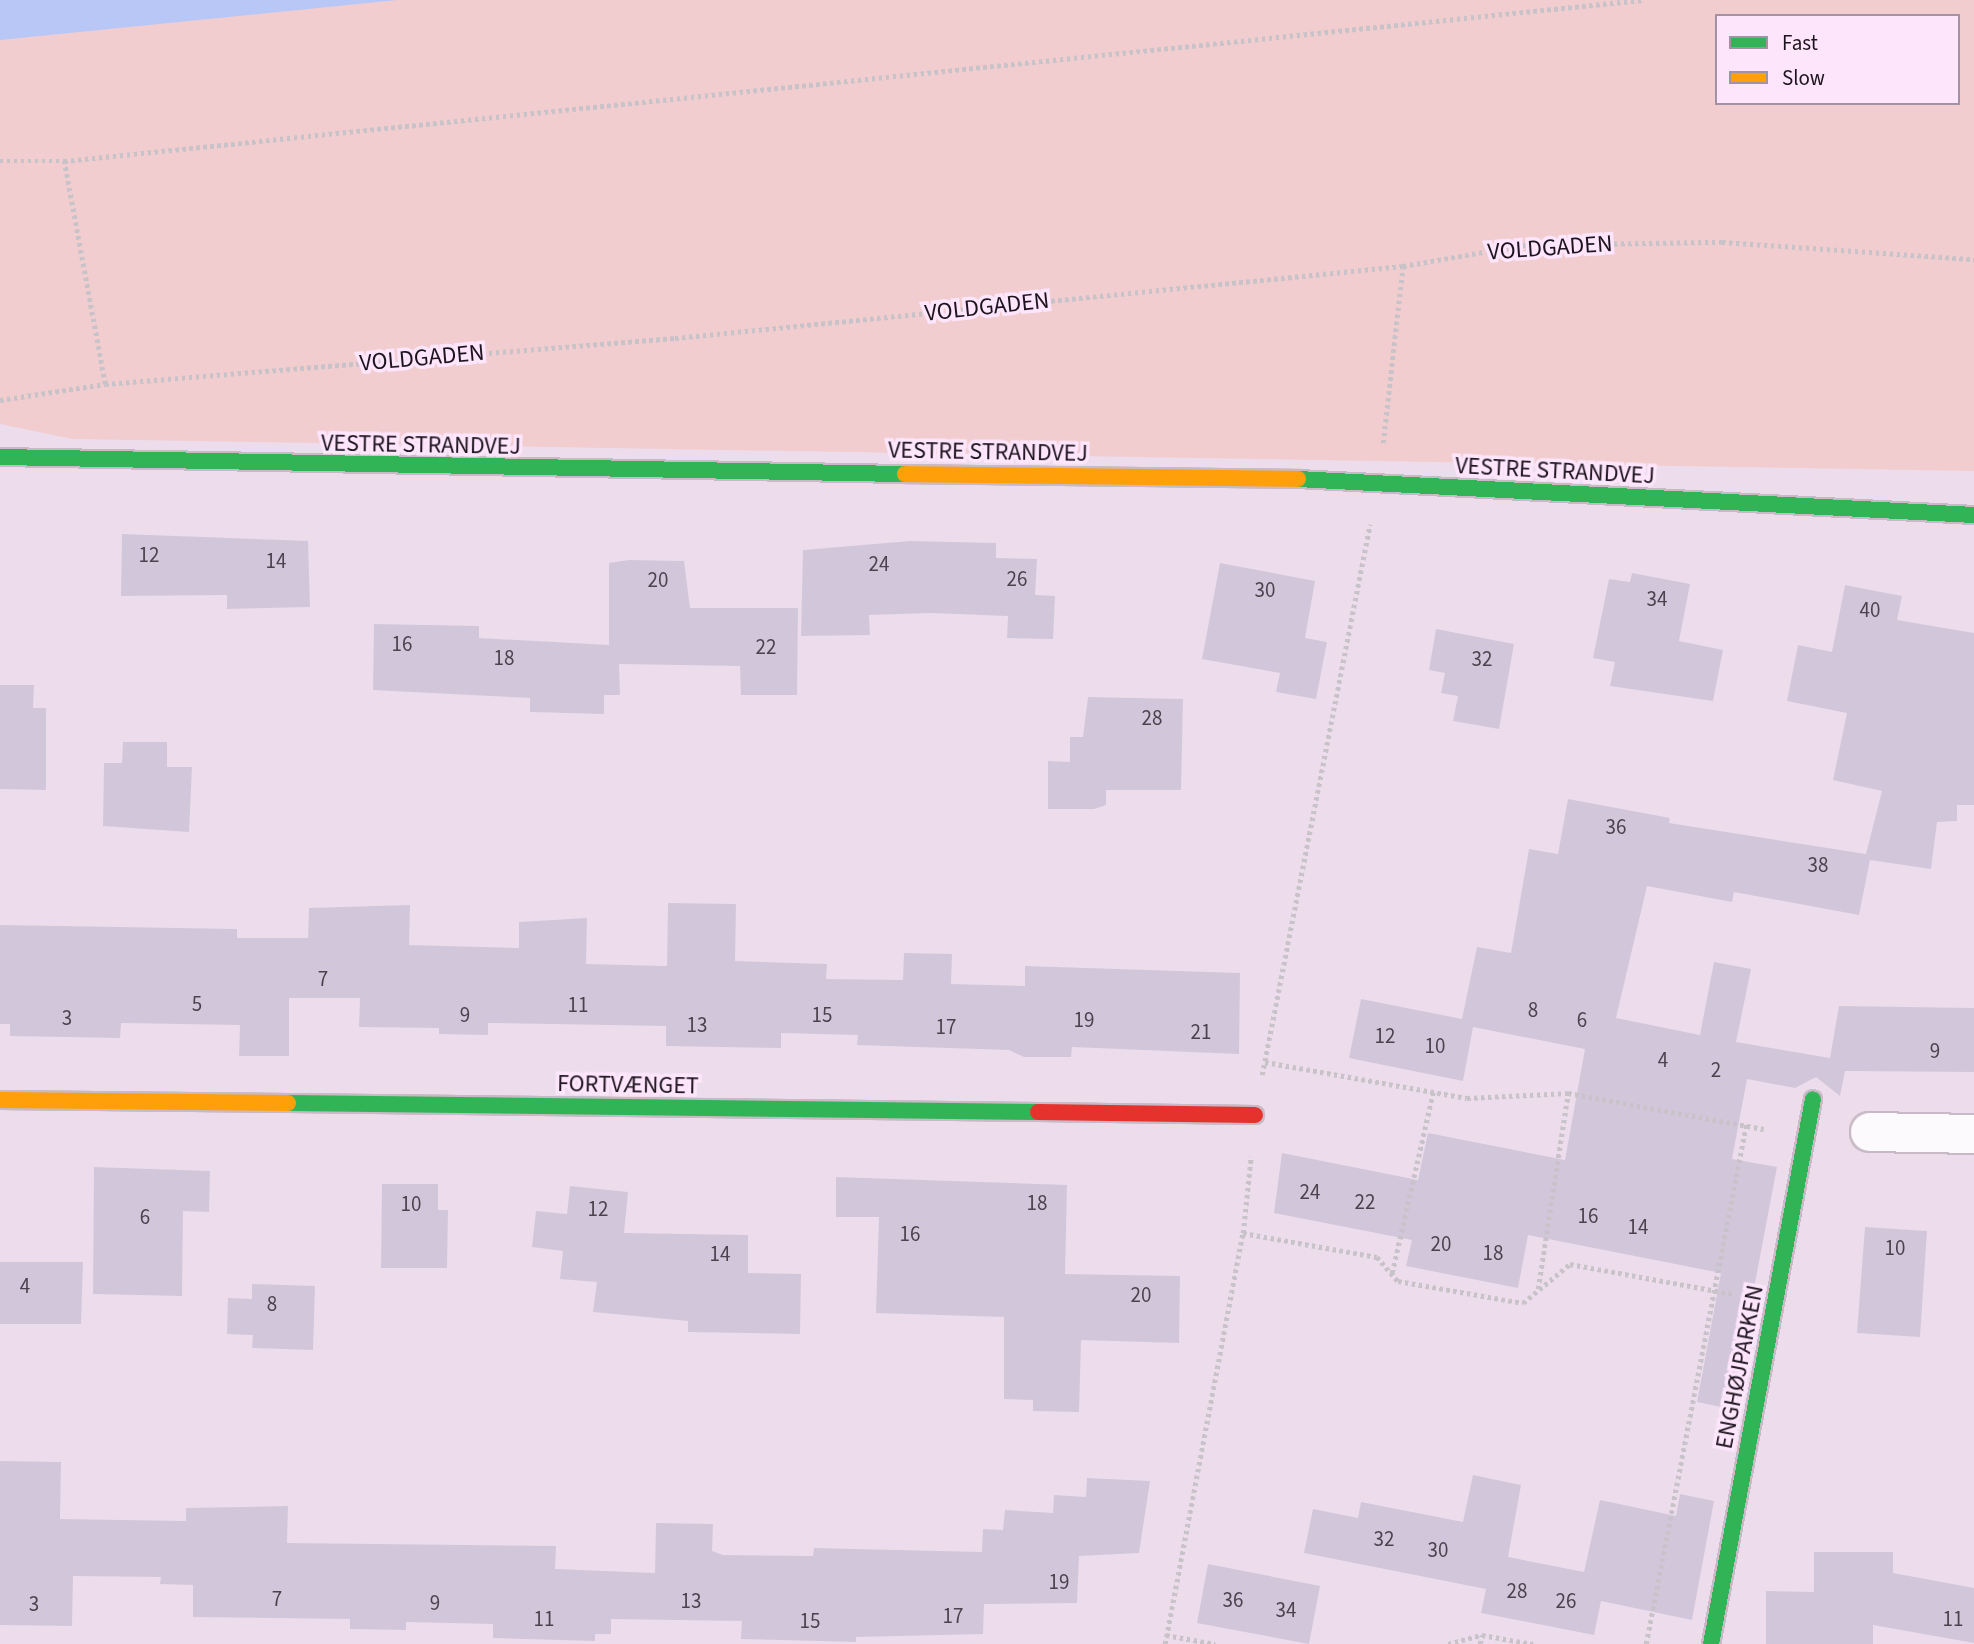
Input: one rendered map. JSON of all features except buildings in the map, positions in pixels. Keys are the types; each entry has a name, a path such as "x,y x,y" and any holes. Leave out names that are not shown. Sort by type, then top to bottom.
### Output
{"street":[{"name":"VESTRE STRANDVEJ","path":"0,457 75,464 1378,484 1974,515"},
{"name":"ENGHØJPARKEN","path":"1711,1644 1813,1099"},
{"name":"FORTVÆNGET","path":"0,1100 1255,1115"},
{"path":"1870,1132 1974,1134"}],"path":[{"path":"0,161 64,161 1642,0"},
{"path":"64,161 105,384"},
{"name":"VOLDGADEN","path":"0,400 105,384 675,338 1403,266 1522,245 1723,242 1974,259"},
{"path":"1165,1644 1243,1233 1255,1115 1378,484 1403,266"},
{"path":"1265,1062 1467,1098 1568,1093 1806,1136"},
{"path":"1392,1273 1433,1092"},
{"path":"1538,1291 1568,1093"},
{"path":"1646,1644 1746,1125"},
{"path":"1243,1233 1377,1257 1398,1281 1523,1303 1570,1264 1775,1302"},
{"path":"1448,1644 1482,1634 1533,1644"},
{"path":"1480,1644 1482,1634"},
{"path":"1166,1635 1215,1644"}],"shaded area":[{"path":"0,0 1974,0 1974,471 72,439 0,424"}],"water":[{"path":"0,0 397,0 0,40"}],"traffic: fast":[{"path":"0,457 905,474"},
{"path":"1298,479 1974,515"},
{"path":"1711,1644 1813,1099"},
{"path":"288,1103 1038,1112"}],"traffic: slow":[{"path":"905,474 1298,479"},
{"path":"0,1100 288,1103"}],"traffic: jam":[{"path":"1038,1112 1255,1115"}]}
